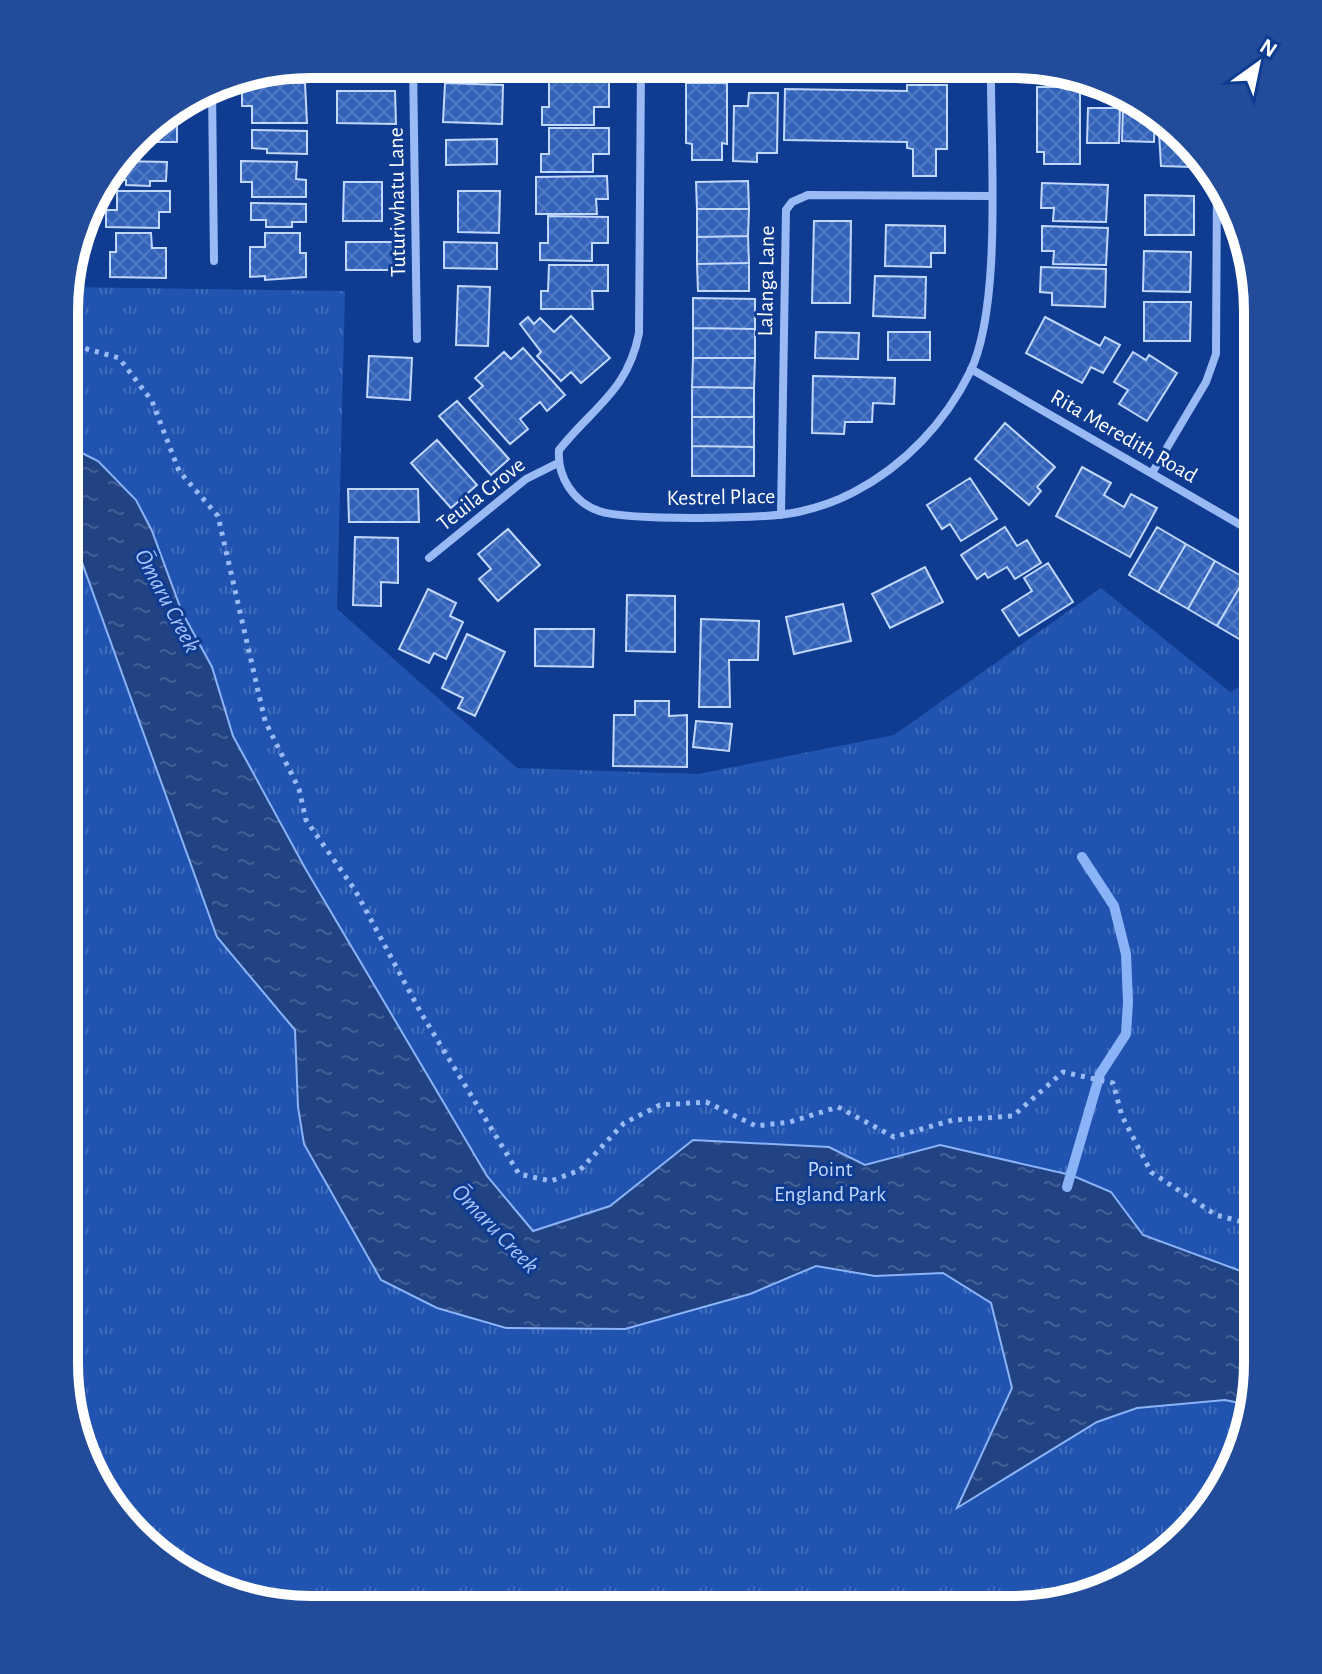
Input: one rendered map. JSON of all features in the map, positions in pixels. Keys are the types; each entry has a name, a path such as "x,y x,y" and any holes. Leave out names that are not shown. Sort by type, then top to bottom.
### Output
{"street":[{"name":"Tuturiwhatu Lane","path":"413,78 417,339"},
{"path":"558,463 559,450 610,399 635,360 639,333 641,78"},
{"name":"Kestrel Place","path":"558,463 565,481 579,501 600,512 667,517 781,515 825,504 880,477 930,432 971,369 986,306 991,78"},
{"path":"212,100 214,261"},
{"name":"Lalanga Lane","path":"781,515 786,210 792,202 808,195 990,196"},
{"path":"1152,473 1206,382 1216,354 1217,203"},
{"name":"Rita Meredith Road","path":"971,369 1244,527"},
{"name":"Teuila Grove","path":"429,558 526,479 558,463"}],"path":[{"path":"78,346 119,358 152,401 179,471 218,516 265,721 299,789 306,820 355,890 421,1013 519,1174 551,1181 580,1170 624,1123 660,1105 706,1102 756,1126 790,1122 838,1107 894,1137 953,1120 1013,1116 1063,1072 1113,1083 1122,1116 1151,1172 1216,1215 1244,1222"}],"green space":[{"name":"Point England Park","path":"80,287 345,291 337,609 517,768 698,774 894,735 1101,588 1230,692 1244,684 1244,1378 1232,1438 1205,1492 1165,1538 1140,1557 1100,1578 1071,1588 1026,1596 296,1596 236,1584 182,1557 136,1517 117,1492 96,1452 86,1423 78,1363"}],"water":[{"name":"Ōmaru Creek","path":"78,451 98,461 136,500 152,531 182,612 212,667 233,736 305,868 487,1176 533,1231 610,1206 693,1140 829,1147 865,1165 940,1145 1071,1175 1111,1192 1143,1235 1244,1272 1244,1378 1241,1403 1225,1400 1137,1408 1097,1422 957,1508 1012,1388 991,1303 943,1273 875,1276 816,1266 750,1294 625,1329 506,1328 437,1308 381,1280 304,1144 298,1107 295,1030 217,937 78,551"}],"building":[{"path":"609,80 609,107 594,107 594,125 542,125 542,107 549,107 549,81"},
{"path":"265,83 305,83 307,123 252,123 252,106 242,106 242,88 265,86"},
{"path":"445,83 503,85 502,124 443,122"},
{"path":"686,83 727,83 727,144 722,143 722,160 692,160 692,144 686,143"},
{"path":"907,85 947,85 947,149 936,149 936,176 913,176 913,149 907,148 907,142 784,140 785,89 907,91"},
{"path":"1037,87 1080,89 1080,164 1044,164 1044,152 1037,152"},
{"path":"337,91 395,91 396,124 337,123"},
{"path":"749,93 778,93 777,153 757,153 757,162 733,161 734,106 748,106"},
{"path":"1088,108 1120,108 1119,143 1087,143"},
{"path":"1123,108 1154,128 1154,142 1122,141"},
{"path":"177,121 177,142 151,142"},
{"path":"549,128 609,128 609,154 593,154 593,172 541,172 541,154 549,154"},
{"path":"252,130 307,131 307,154 267,153 267,149 252,148"},
{"path":"1159,131 1192,164 1192,167 1161,166"},
{"path":"497,139 497,164 446,165 446,140"},
{"path":"133,161 167,162 166,181 150,181 150,186 126,185 126,180 119,180"},
{"path":"241,161 297,162 296,179 306,180 306,197 252,197 252,182 241,182"},
{"path":"607,176 608,199 596,199 597,214 536,214 536,177"},
{"path":"748,181 749,209 697,209 696,182"},
{"path":"344,182 382,182 382,221 343,221"},
{"path":"1042,183 1108,185 1106,222 1053,221 1054,208 1041,208"},
{"path":"117,191 170,191 170,212 159,212 159,228 106,227 106,210 117,210"},
{"path":"458,191 500,191 499,233 458,232"},
{"path":"1145,195 1194,196 1194,235 1145,235"},
{"path":"251,203 306,204 306,222 292,222 292,227 266,227 266,220 251,220"},
{"path":"697,209 749,209 748,236 697,237"},
{"path":"548,216 608,217 608,243 592,243 592,261 540,260 540,243 548,243"},
{"path":"814,221 851,221 850,303 812,303"},
{"path":"886,225 945,226 945,253 931,253 931,267 885,266"},
{"path":"1042,226 1108,228 1106,265 1053,264 1054,251 1042,251"},
{"path":"116,233 151,233 152,248 166,248 166,278 110,277 110,252 116,252"},
{"path":"265,233 300,233 300,253 306,253 306,277 265,280 265,276 250,277 250,247 265,247"},
{"path":"748,236 749,263 697,264 697,237"},
{"path":"346,242 400,242 400,270 346,270"},
{"path":"444,242 497,243 497,269 444,268"},
{"path":"1144,251 1191,252 1190,292 1143,291"},
{"path":"749,263 749,291 698,291 697,264"},
{"path":"549,265 608,265 608,291 592,291 593,309 541,309 541,291 548,291"},
{"path":"1041,267 1106,269 1105,307 1052,305 1052,293 1040,292"},
{"path":"875,276 926,277 925,318 873,316"},
{"path":"458,286 490,287 488,346 456,345"},
{"path":"693,298 755,299 755,329 693,328"},
{"path":"1144,302 1191,302 1190,341 1144,341"},
{"path":"571,316 610,358 581,383 571,372 561,381 537,356 541,352 520,324 528,317 534,324 540,318 554,332"},
{"path":"1045,317 1100,346 1105,337 1120,345 1103,373 1091,367 1082,383 1026,353"},
{"path":"693,328 755,329 755,358 693,358"},
{"path":"816,332 859,333 858,359 815,358"},
{"path":"888,332 930,332 930,360 888,360"},
{"path":"523,348 565,395 547,411 540,402 520,419 528,429 510,444 469,398 483,386 475,378 504,352 511,359"},
{"path":"1133,352 1146,360 1149,355 1177,373 1147,421 1119,404 1128,390 1114,382"},
{"path":"369,356 412,358 410,400 367,397"},
{"path":"693,358 755,358 754,388 692,387"},
{"path":"813,376 895,378 894,404 873,403 872,422 845,422 844,434 812,433"},
{"path":"692,387 754,388 754,417 692,417"},
{"path":"457,401 509,459 491,475 439,416"},
{"path":"692,417 754,417 754,447 692,446"},
{"path":"1005,423 1055,467 1037,487 1041,491 1029,505 975,459"},
{"path":"437,440 477,485 451,508 411,463"},
{"path":"692,446 754,447 754,476 692,476"},
{"path":"1082,467 1111,483 1104,495 1124,507 1131,494 1157,508 1130,557 1056,516"},
{"path":"970,478 997,519 961,541 950,524 942,529 927,505"},
{"path":"348,489 418,489 419,522 349,522"},
{"path":"1005,527 1017,546 1027,540 1041,563 1015,579 1007,567 988,578 985,573 977,579 961,555"},
{"path":"1157,527 1186,544 1158,592 1129,575"},
{"path":"508,529 540,565 498,601 479,579 491,569 478,554"},
{"path":"355,537 398,538 398,583 381,582 381,606 353,605"},
{"path":"1186,544 1215,561 1188,609 1158,592"},
{"path":"1215,561 1244,577 1217,626 1188,609"},
{"path":"1048,563 1073,602 1019,636 1002,610 1032,591 1024,578"},
{"path":"925,567 943,602 890,628 872,594"},
{"path":"1244,580 1244,642 1217,626"},
{"path":"428,589 456,603 450,616 463,622 446,659 434,653 429,663 399,649"},
{"path":"627,595 675,596 675,652 626,651"},
{"path":"843,604 851,641 794,654 786,617"},
{"path":"701,619 759,621 758,660 729,660 730,707 699,707"},
{"path":"535,629 594,629 593,667 535,666"},
{"path":"467,634 505,652 475,716 458,708 463,698 442,688"},
{"path":"635,701 669,701 669,716 687,715 687,767 613,766 614,715 635,715"},
{"path":"696,721 732,724 729,751 693,747"}],"waterway":[{"path":"1067,1187 1100,1074 1126,1034 1128,1002 1126,954 1114,906 1082,857"}]}
